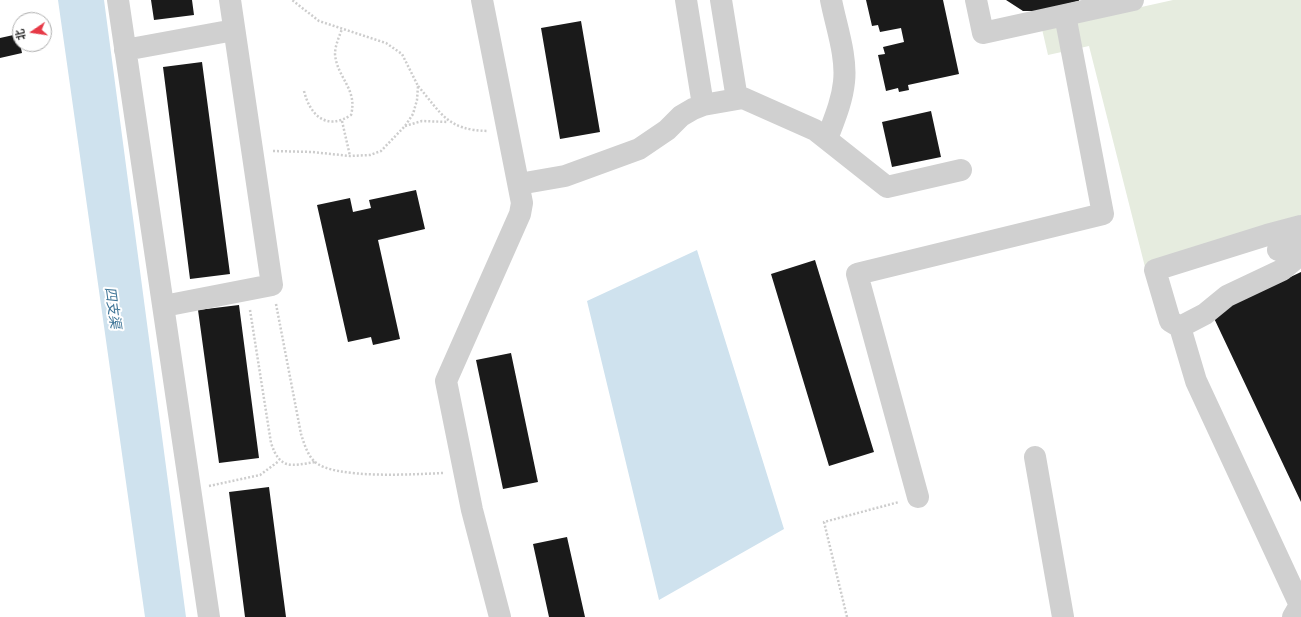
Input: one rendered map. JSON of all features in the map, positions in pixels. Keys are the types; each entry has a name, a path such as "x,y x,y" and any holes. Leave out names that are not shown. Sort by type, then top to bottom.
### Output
{"lane":[{"path":"118,0 209,617"},
{"path":"164,306 272,285 230,0"},
{"path":"482,0 522,203 520,214 446,380 472,510 500,617"},
{"path":"686,0 703,104"},
{"path":"721,0 737,99"},
{"path":"827,138 840,104 844,82 844,60 831,0"},
{"path":"976,0 983,33 1133,0"},
{"path":"918,497 857,274 1103,214 1065,15"},
{"path":"125,50 234,30"},
{"path":"519,184 565,176 639,149 667,130 681,116 703,104 743,98 815,130 887,187 961,170"},
{"path":"1293,617 1300,605 1196,381 1180,327 1170,321 1156,270 1267,235 1301,226"},
{"path":"1278,250 1301,241"},
{"path":"1180,327 1205,314 1227,296 1282,270 1301,254"},
{"path":"1035,457 1063,617"}],"path":[{"path":"292,0 319,21 342,30 368,36 386,43 402,54 418,86 448,122"},
{"path":"304,91 310,108 317,115 333,122 342,121 351,115 353,106 350,89 340,74 335,52 342,30"},
{"path":"252,151 312,152 350,156 370,156 381,151 405,126 413,114 418,86"},
{"path":"342,121 350,156"},
{"path":"405,126 422,121 448,122 465,128 482,131 508,131"},
{"path":"272,285 301,434 314,462 327,469 379,475 464,472"},
{"path":"247,290 270,443 279,461 290,466 314,462"},
{"path":"190,490 234,482 260,475 279,461"},
{"path":"847,617 824,522 918,497"}],"shaded area":[{"path":"1173,0 1301,0 1301,215 1145,267 1089,46 1048,55 1042,29"}],"water":[{"name":"四支渠","path":"58,0 104,0 186,617 145,617"},
{"path":"697,250 784,529 659,600 587,301"}],"building":[{"path":"151,0 192,0 194,15 154,20"},
{"path":"866,0 943,0 959,74 908,85 909,90 899,92 898,88 886,91 878,55 885,54 883,47 904,42 901,28 880,32 878,25 872,26"},
{"path":"1006,0 1079,1 1037,11 1023,11"},
{"path":"581,21 600,132 560,139 541,28"},
{"path":"12,35 12,52 22,53 0,58 0,38"},
{"path":"202,62 230,274 190,279 163,67"},
{"path":"931,111 941,157 892,167 882,122"},
{"path":"416,190 425,229 378,240 400,339 373,345 371,337 348,342 317,205 350,198 353,212 371,208 369,200"},
{"path":"815,260 874,452 829,466 771,274"},
{"path":"1301,272 1301,502 1212,314"},
{"path":"239,305 259,458 219,463 198,310"},
{"path":"511,353 538,482 503,489 476,360"},
{"path":"269,487 286,617 245,617 229,492"},
{"path":"567,537 585,617 549,617 533,544"}]}
